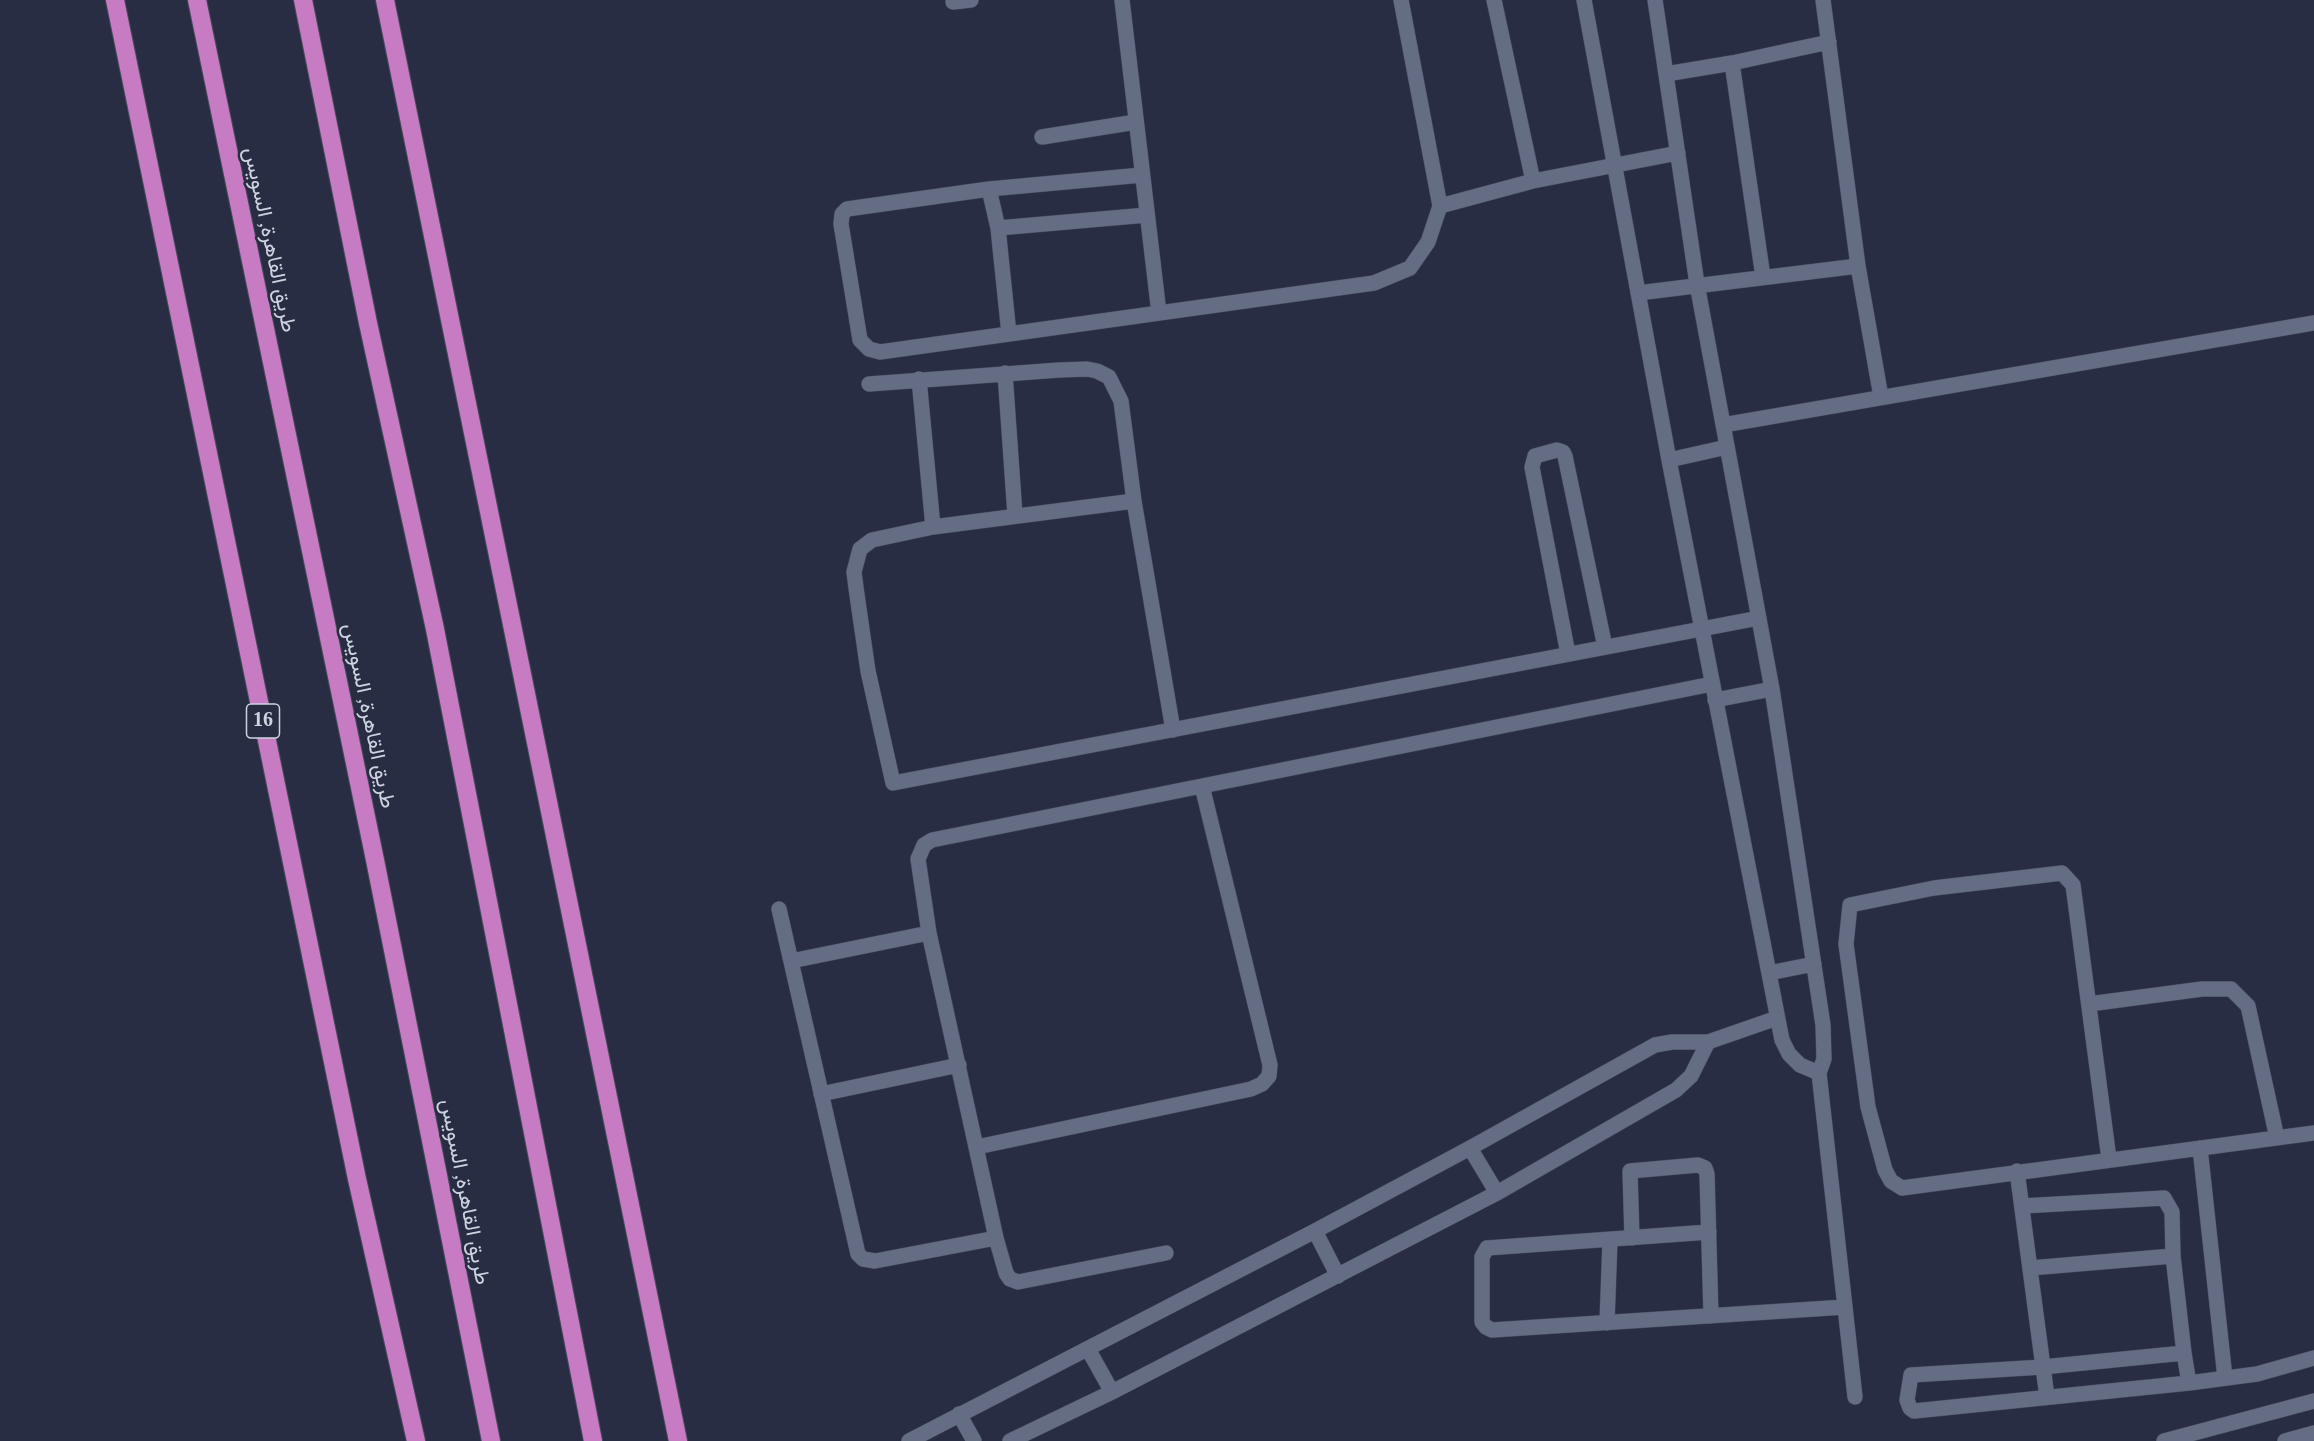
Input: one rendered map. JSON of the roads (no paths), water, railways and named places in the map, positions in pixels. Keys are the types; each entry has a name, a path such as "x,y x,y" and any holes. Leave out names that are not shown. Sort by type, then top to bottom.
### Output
{"highway":[{"name":"16","path":"116,0 357,1179 416,1441"},
{"name":"طريق القاهرة, السويس","path":"197,0 375,860 491,1441"},
{"path":"303,0 368,323 435,629 593,1441"},
{"path":"386,0 678,1441"}],"lane":[{"path":"953,2 971,0"},
{"path":"1122,0 1159,313"},
{"path":"1142,175 989,189 847,209 842,214 841,224 860,340 869,349 880,352 1374,283 1410,268 1428,242 1440,206 1401,0"},
{"path":"1494,0 1533,181"},
{"path":"1584,0 1669,460 1777,1018 1782,1040 1789,1054 1800,1065 1819,1073"},
{"path":"1655,0 1697,284 1772,689 1814,964 1825,1042 1824,1059 1819,1073 1855,1397"},
{"path":"1823,0 1858,266 1881,397"},
{"path":"1666,74 1732,63 1828,42"},
{"path":"1732,63 1763,277"},
{"path":"1042,137 1136,122"},
{"path":"1440,206 1533,181 1678,153"},
{"path":"989,189 998,228 1009,334"},
{"path":"998,228 1147,215"},
{"path":"1638,293 1858,266"},
{"path":"1723,425 2314,323"},
{"path":"869,384 1088,369 1108,377 1121,401 1134,501 1173,730"},
{"path":"1005,373 1015,516"},
{"path":"919,380 933,527"},
{"path":"1669,460 1727,447"},
{"path":"1568,654 1532,467 1535,456 1548,452 1560,451 1564,456 1605,647"},
{"path":"1134,501 933,527 872,540 860,549 854,572 868,671 893,783 1759,618"},
{"path":"1166,1253 1018,1281 1010,1279 1006,1273 996,1238 928,933 918,859 924,845 932,840 1712,684"},
{"path":"1715,700 1772,689"},
{"path":"977,1147 1251,1089 1262,1084 1269,1076 1270,1065 1202,786"},
{"path":"2109,1160 2073,885 2062,873 1934,888 1850,905 1846,944 1869,1107 1884,1170 1891,1181 1902,1188 2314,1133"},
{"path":"779,909 858,1254 863,1259 875,1261 996,1238"},
{"path":"791,961 928,933"},
{"path":"1768,973 1814,964"},
{"path":"2089,1004 2202,988 2231,989 2248,1006 2277,1138"},
{"path":"909,1441 1315,1231 1655,1045 1672,1042 1708,1042 1777,1018"},
{"path":"1010,1441 1112,1392 1497,1193 1676,1090 1691,1076 1708,1042"},
{"path":"822,1094 959,1065"},
{"path":"1470,1148 1497,1193"},
{"path":"2200,1148 2225,1378"},
{"path":"1632,1238 1629,1174 1632,1170 1698,1165 1705,1168 1711,1316"},
{"path":"2017,1171 2047,1397"},
{"path":"2022,1206 2164,1198 2172,1212 2173,1256 2189,1383"},
{"path":"1315,1231 1338,1276"},
{"path":"1709,1232 1491,1247 1485,1250 1482,1257 1482,1322 1489,1329 1845,1308"},
{"path":"1607,1323 1610,1240"},
{"path":"2030,1268 2173,1256"},
{"path":"1088,1349 1112,1392"},
{"path":"2184,1353 2043,1367 1911,1376 1907,1400 1914,1411 2189,1383 2257,1374 2314,1358"},
{"path":"2164,1441 2220,1434 2314,1401"},
{"path":"958,1414 974,1441"},
{"path":"2285,1441 2314,1433"}]}
